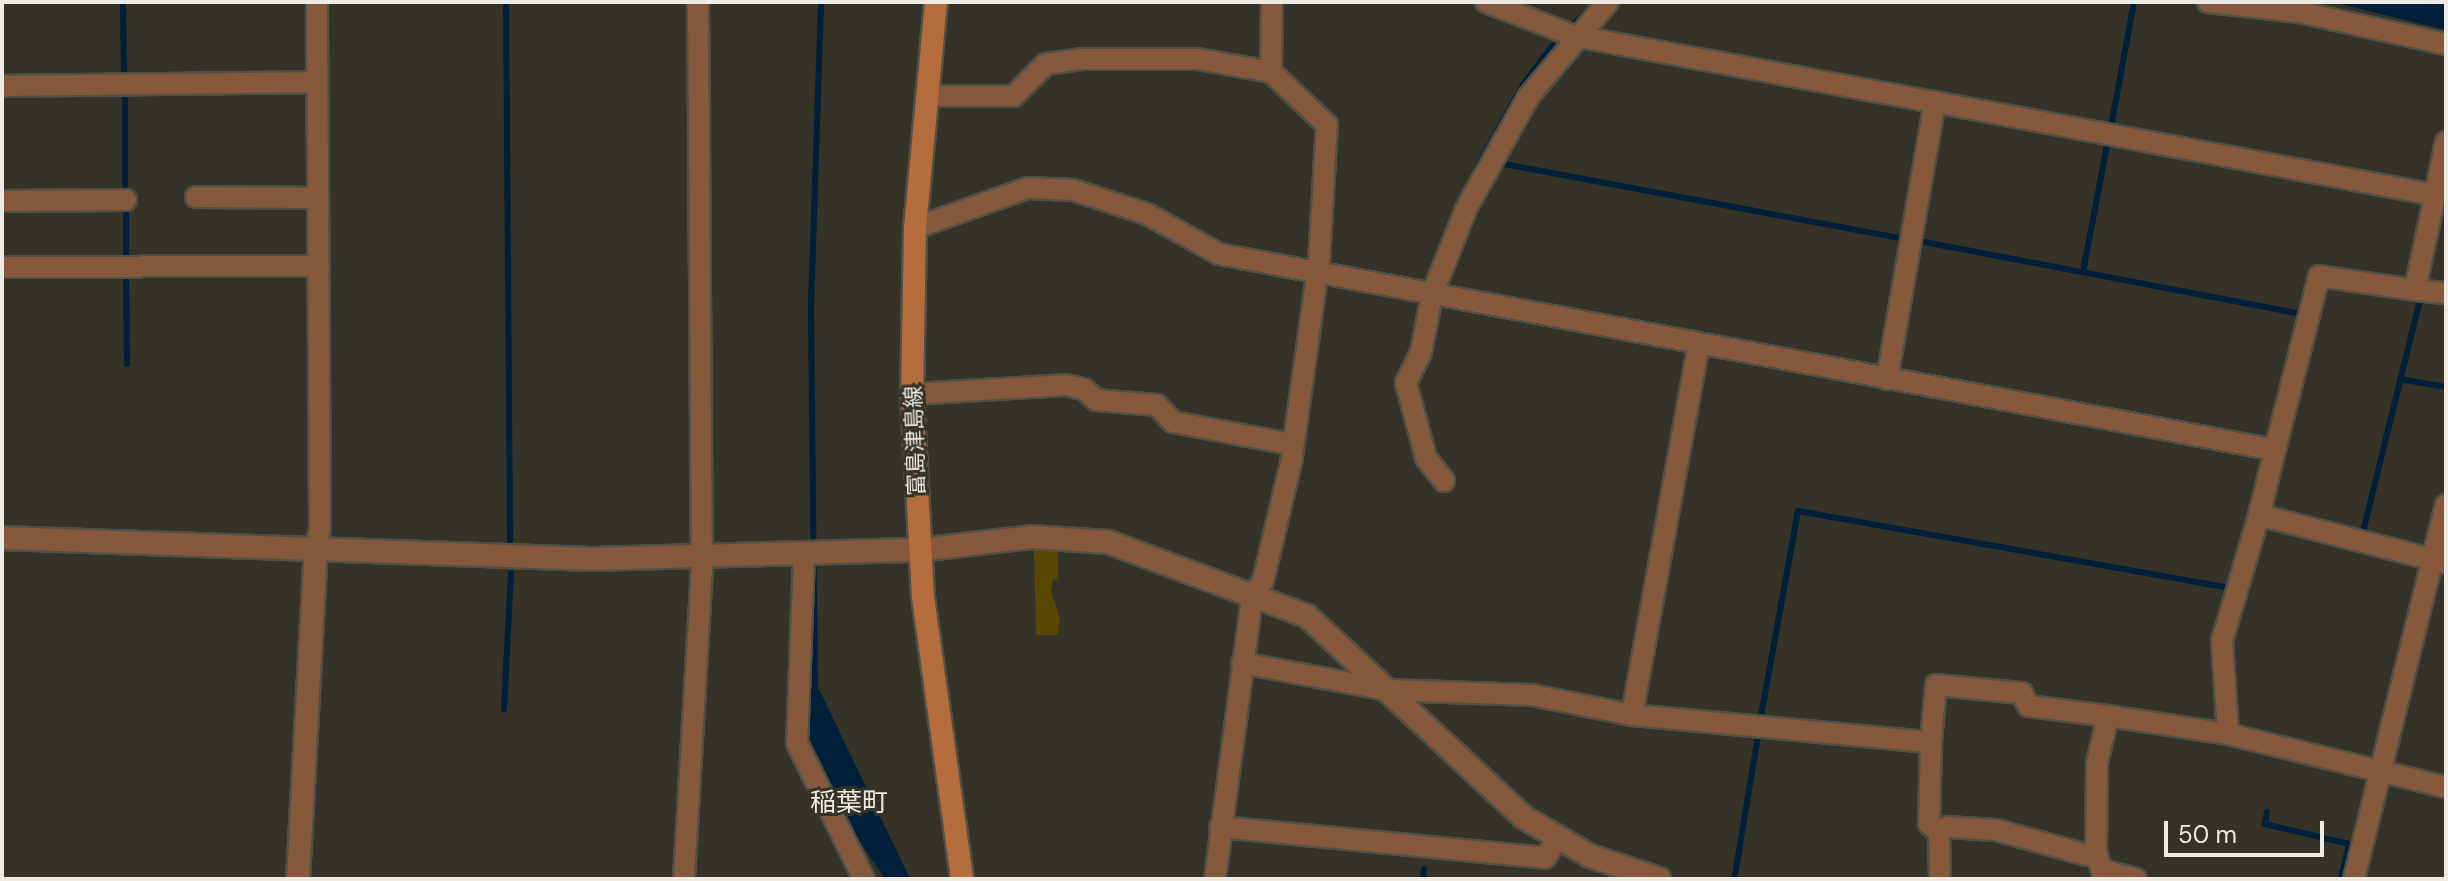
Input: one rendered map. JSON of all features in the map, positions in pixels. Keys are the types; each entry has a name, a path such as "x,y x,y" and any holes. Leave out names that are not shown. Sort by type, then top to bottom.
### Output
{"main road":[{"name":"富島津島線","path":"936,2 915,228 912,394 919,550 962,879"}],"street":[{"path":"298,879 316,550 319,266 317,2"},
{"path":"684,879 702,558 698,2"},
{"path":"1271,72 1272,2"},
{"path":"1486,2 1574,36 2435,195"},
{"path":"1444,481 1426,458 1406,383 1421,352 1432,295 1466,209 1529,96 1574,36 1608,2"},
{"path":"2208,2 2299,12 2446,44"},
{"path":"926,96 1014,96 1046,64 1081,59 1198,59 1271,72 1327,125 1316,273 1291,444 1291,463 1263,581 1252,598 1215,879"},
{"path":"2,86 317,82"},
{"path":"1887,379 1935,102"},
{"path":"2415,290 2446,142"},
{"path":"915,228 1028,188 1073,190 1147,214 1219,254 2275,450"},
{"path":"196,197 318,198"},
{"path":"2,201 126,200"},
{"path":"2,267 319,266"},
{"path":"2228,734 2222,641 2259,515 2319,276 2446,293"},
{"path":"1632,715 1699,344"},
{"path":"912,394 1066,385 1084,389 1096,400 1157,405 1173,422 1291,444"},
{"path":"2354,879 2380,771 2439,561 2446,505"},
{"path":"2259,515 2439,561"},
{"path":"2,538 316,550 702,558 919,550 1032,537 1108,542 1307,616 1523,817 1549,859"},
{"path":"811,555 797,743 864,879"},
{"path":"1242,663 1388,690 1532,695 1632,715 1931,742"},
{"path":"1939,832 1929,824 1936,685 2022,693 2028,706 2228,734 2446,787"},
{"path":"2108,716 2097,763 2096,852 2105,875 2136,879"},
{"path":"1220,827 1549,859 1659,879"},
{"path":"1939,832 1947,827 1996,830 2087,855 2096,852"},
{"path":"1939,832 1940,879"}],"shaded area":[{"path":"1058,544 1058,580 1053,579 1051,591 1060,618 1058,635 1036,635 1034,547"}],"water":[{"path":"2332,2 2446,2 2446,30"},
{"path":"806,687 819,689 910,879 885,879 840,812 808,738"}],"waterway":[{"path":"123,2 124,72"},
{"path":"506,2 510,540"},
{"path":"815,694 811,305 821,2"},
{"path":"2111,127 2134,2"},
{"path":"1573,25 1591,8"},
{"path":"1477,168 1522,86 1553,45"},
{"path":"125,99 125,185"},
{"path":"2083,272 2108,140"},
{"path":"1504,164 1904,239"},
{"path":"126,212 126,255"},
{"path":"1919,241 2303,314"},
{"path":"126,279 127,364"},
{"path":"2362,536 2420,299"},
{"path":"2400,379 2446,387"},
{"path":"1760,722 1798,511 2230,588"},
{"path":"504,709 511,573"},
{"path":"1735,875 1758,736"},
{"path":"2267,812 2265,824 2349,844 2341,879"},
{"path":"1423,879 1424,869"}],"district":[{"name":"稲葉町","path":"849,803"}]}
